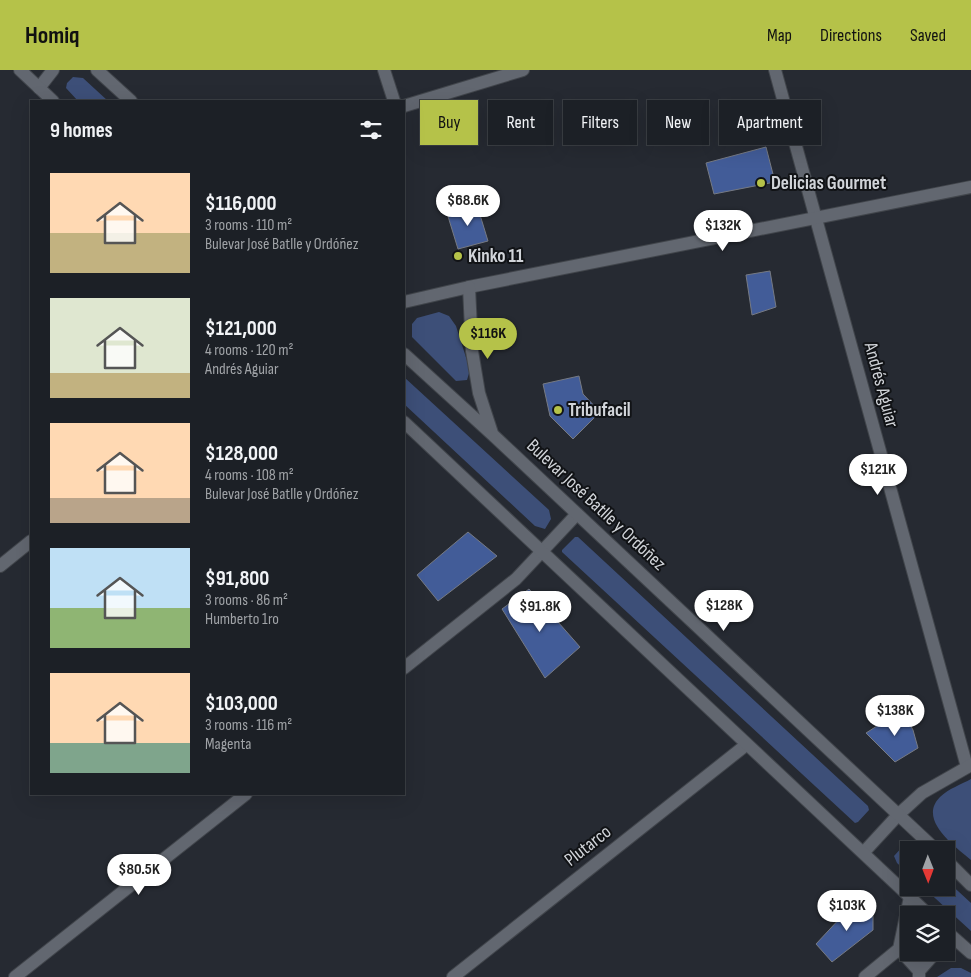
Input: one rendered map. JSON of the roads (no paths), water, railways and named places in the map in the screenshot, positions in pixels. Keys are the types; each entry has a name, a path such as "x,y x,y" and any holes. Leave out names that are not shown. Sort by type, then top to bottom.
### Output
{"street":[{"path":"20,70 52,100"},
{"path":"39,88 53,70"},
{"path":"97,70 130,100"},
{"path":"384,70 394,100"},
{"path":"405,106 523,70"},
{"name":"Andrés Aguiar","path":"776,70 969,766"},
{"path":"405,302 469,287 971,187"},
{"path":"469,287 472,351 479,393 493,435"},
{"name":"Bulevar José Batlle y Ordóñez","path":"405,355 578,514 927,841"},
{"path":"405,423 920,906"},
{"path":"405,667 516,579 578,514"},
{"path":"0,566 30,542"},
{"name":"Plutarco","path":"454,977 746,744"},
{"path":"864,852 899,814 922,793 969,766"},
{"path":"16,977 245,795"},
{"path":"955,869 971,885"},
{"path":"865,977 899,949 910,897"},
{"path":"955,942 971,953"},
{"path":"899,949 919,974 929,961"}],"place":[{"name":"Delicias Gourmet","path":"761,183"},
{"name":"Kinko 11","path":"458,256"},
{"name":"Tribufacil","path":"558,410"}]}
